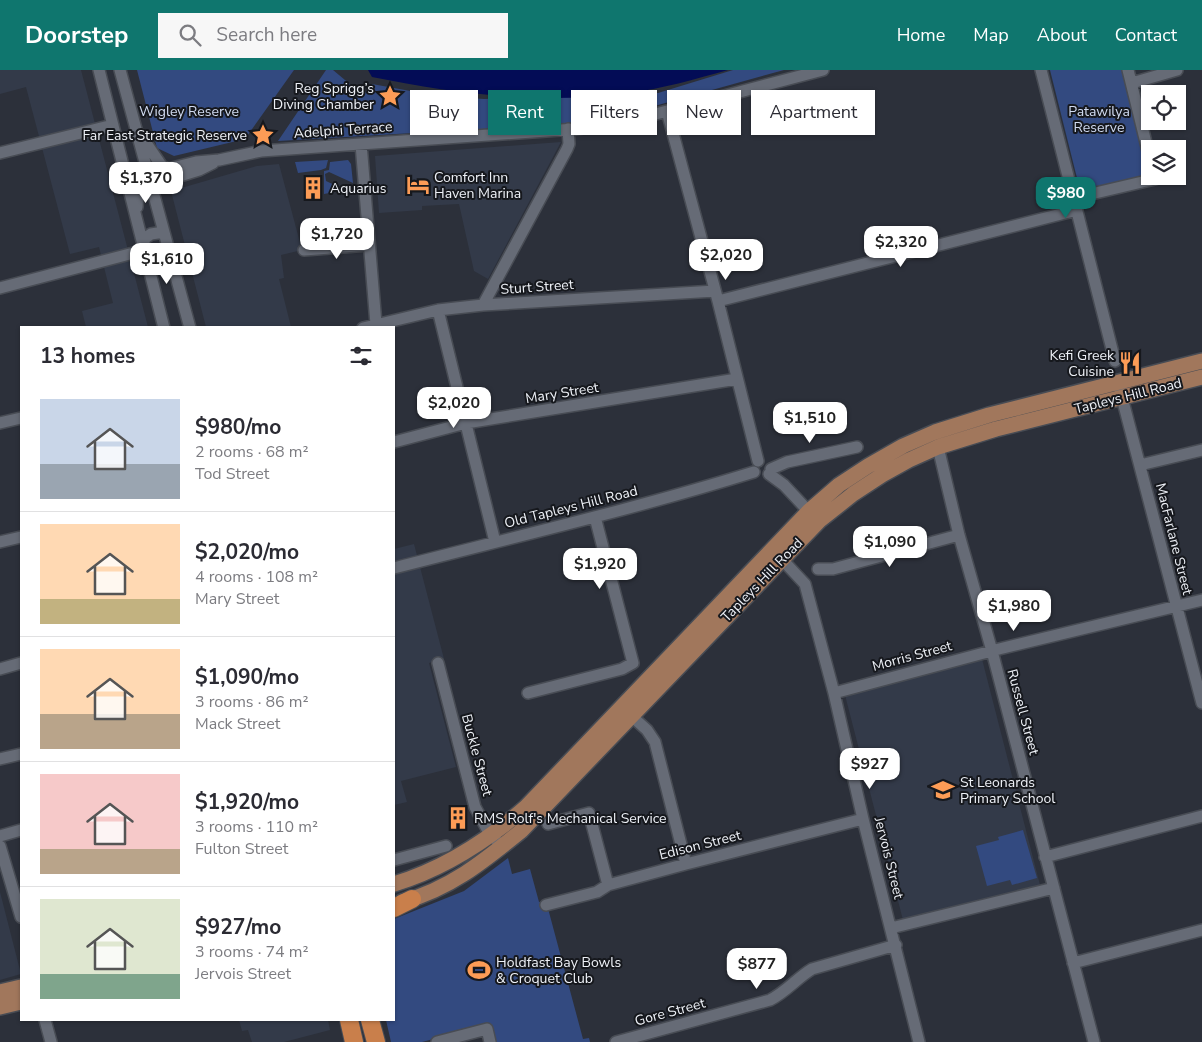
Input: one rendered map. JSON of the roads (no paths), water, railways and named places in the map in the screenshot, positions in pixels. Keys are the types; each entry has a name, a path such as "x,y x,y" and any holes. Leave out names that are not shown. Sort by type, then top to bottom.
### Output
{"highway":[{"path":"395,908 412,899"},
{"path":"349,1021 354,1042"},
{"path":"370,1021 376,1042"}],"main road":[{"name":"Tapleys Hill Road","path":"395,884 442,865 492,835 526,807 626,711 814,516 839,486 868,466 903,446 935,432 980,417 1202,361"},
{"name":"Tapleys Hill Road","path":"814,516 909,460 938,448 996,429 1202,377"},
{"name":"Tapleys Hill Road","path":"395,904 436,890 466,874 521,832 626,711"},
{"path":"0,992 20,991"},
{"path":"0,1007 20,992"}],"street":[{"path":"99,70 164,326"},
{"path":"120,70 148,180 189,326"},
{"name":"Adelphi Terrace","path":"741,92 823,70"},
{"path":"1041,70 1115,361"},
{"path":"1128,70 1146,140"},
{"path":"1132,83 1177,70"},
{"name":"Adelphi Terrace","path":"148,180 167,169 261,151 568,129 615,124 667,111"},
{"path":"0,153 113,125"},
{"path":"135,126 162,165 167,169"},
{"path":"483,305 567,149 569,144 568,129"},
{"path":"673,135 737,379 756,467 761,478 786,462 858,447"},
{"path":"116,138 123,158 133,173 148,180"},
{"path":"361,144 376,324"},
{"name":"Adelphi Terrace","path":"148,180 198,170 219,160"},
{"path":"144,248 137,217 138,193 148,180"},
{"path":"1074,198 1141,181"},
{"name":"Sturt Street","path":"370,326 438,310 483,305 716,296 1077,210"},
{"path":"144,248 144,239 147,236 164,232"},
{"path":"304,250 369,245"},
{"path":"0,288 144,248"},
{"path":"438,310 495,542"},
{"name":"Mary Street","path":"395,442 466,423 737,379"},
{"name":"MacFarlane Street","path":"1118,382 1202,702"},
{"path":"0,423 20,418"},
{"name":"Russell Street","path":"938,448 959,535 992,651 1094,1042"},
{"path":"1140,465 1202,450"},
{"name":"Old Tapleys Hill Road","path":"395,568 678,496 756,467"},
{"path":"770,472 814,516"},
{"path":"528,693 622,669 633,663 596,517"},
{"path":"818,569 833,569 959,535"},
{"path":"0,542 20,537"},
{"name":"Jervois Street","path":"777,554 805,584 834,693 863,819 919,1042"},
{"name":"Morris Street","path":"834,693 992,651 1202,600"},
{"path":"0,669 20,663"},
{"name":"Buckle Street","path":"438,663 475,807 487,829 502,846"},
{"path":"626,711 647,730 655,742 686,864"},
{"path":"0,759 20,754"},
{"path":"548,824 589,813 608,885"},
{"path":"1046,857 1202,816"},
{"name":"Edison Street","path":"546,905 597,892 608,885 863,819"},
{"path":"0,836 20,830"},
{"path":"0,846 20,910"},
{"path":"395,860 446,846"},
{"path":"417,853 423,873"},
{"path":"891,928 1054,888"},
{"path":"1073,963 1202,930"},
{"name":"Gore Street","path":"616,1042 770,1000 782,994 800,976 812,969 896,945"},
{"path":"45,1021 51,1042"},
{"path":"437,1042 486,1029 490,1042"}],"place":[{"name":"Reg Sprigg’s Diving Chamber","path":"390,96"},
{"name":"Far East Strategic Reserve","path":"263,135"},
{"name":"Comfort Inn Haven Marina","path":"418,185"},
{"name":"Aquarius","path":"313,188"},
{"name":"Kefi Greek Cuisine","path":"1130,363"},
{"name":"St Leonards Primary School","path":"943,790"},
{"name":"RMS Rolf's Mechanical Service","path":"458,818"},
{"name":"Holdfast Bay Bowls & Croquet Club","path":"479,970"}],"park label":[{"name":"Wigley Reserve","path":"189,111"},
{"name":"Patawilya Reserve","path":"1099,119"}]}
